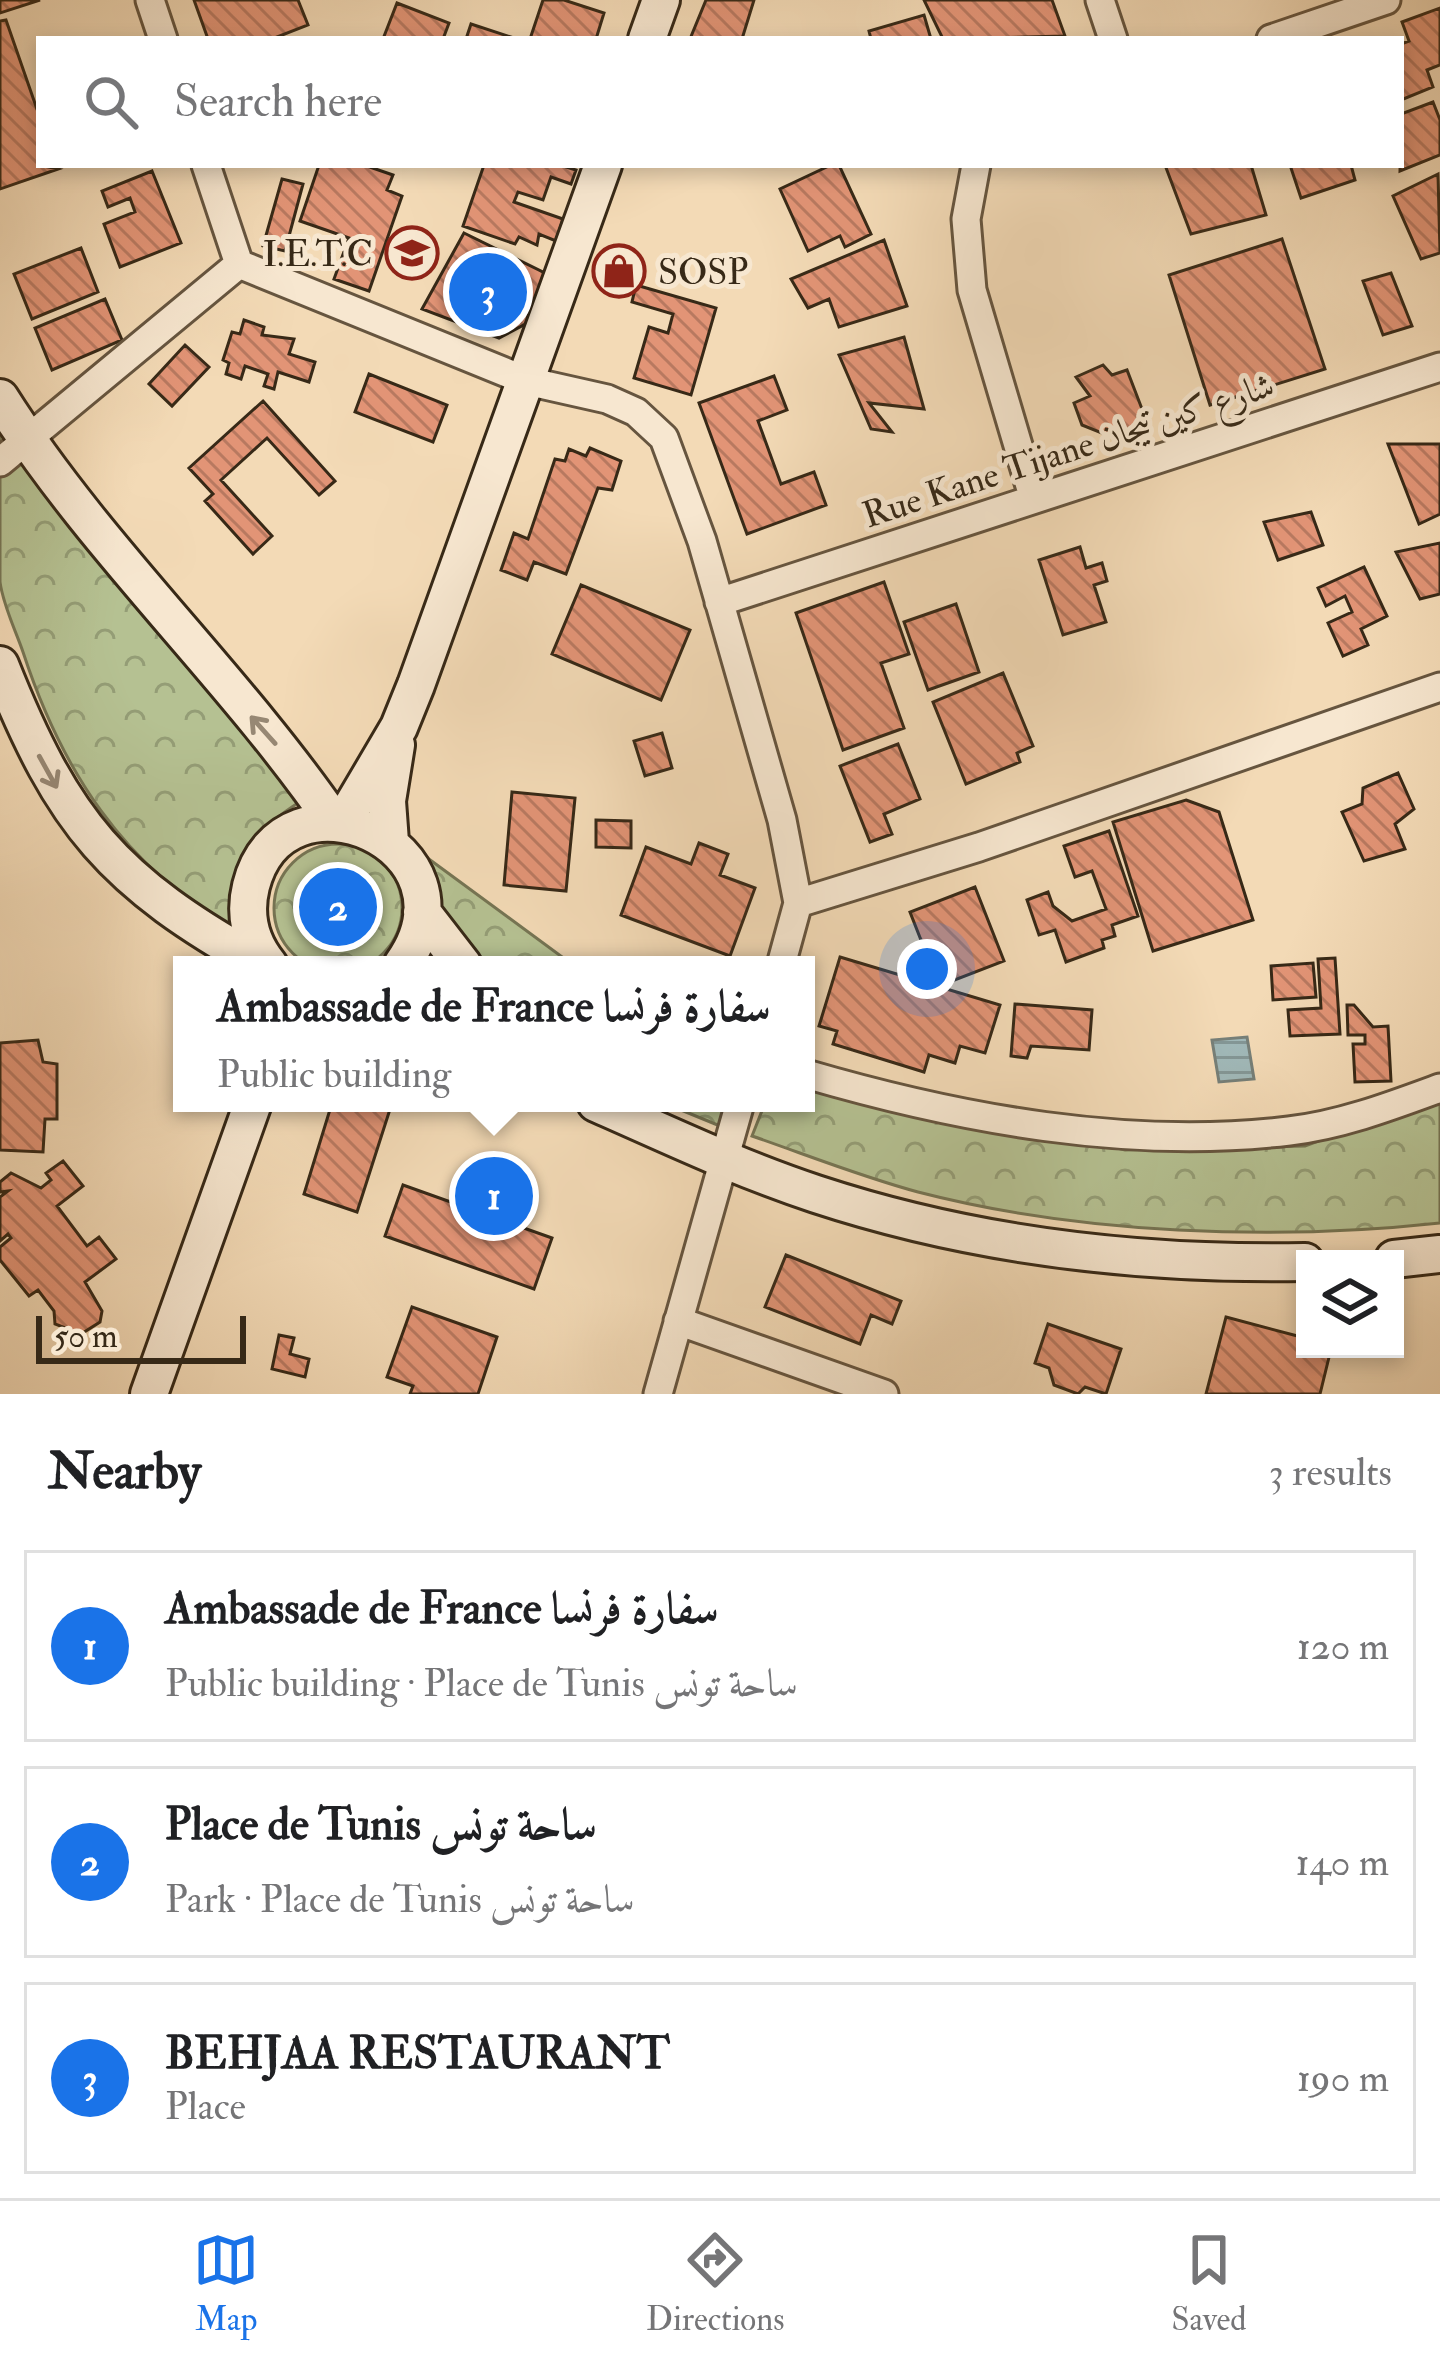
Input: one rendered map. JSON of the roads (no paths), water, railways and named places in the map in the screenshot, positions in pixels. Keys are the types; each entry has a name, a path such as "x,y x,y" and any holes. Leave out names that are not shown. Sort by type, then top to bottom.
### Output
{"street":[{"path":"150,0 162,36"},
{"path":"648,36 661,0"},
{"path":"1100,0 1112,36"},
{"path":"1280,36 1386,0"},
{"path":"207,168 239,264 527,381 622,405 664,439 719,602 782,820 798,903 783,956"},
{"path":"390,842 387,801 399,727 602,168"},
{"path":"975,168 966,219 972,290 1033,496"},
{"path":"13,451 239,264"},
{"name":"Rue Kane Tijane شارع كين تيجان","path":"719,602 1440,367"},
{"path":"0,398 13,451 339,822 390,842 414,874 422,912 456,956"},
{"path":"0,665 27,734 56,787 111,859 166,910 250,956"},
{"path":"798,903 980,847 1440,687"},
{"path":"262,956 250,928 254,877 286,837 339,822 399,727"},
{"path":"408,956 422,912"},
{"path":"815,1076 957,1112 1146,1136 1292,1131 1354,1118 1440,1088"},
{"path":"149,1394 250,1112"},
{"path":"616,1112 722,1160 820,1196 1061,1251 1221,1264 1296,1262"},
{"path":"658,1394 737,1112"},
{"path":"1404,1258 1440,1254"},
{"path":"678,1321 838,1373 884,1394"}],"water":[{"path":"1247,1037 1254,1079 1219,1082 1212,1040"}],"place":[{"name":"I.E.T.C","path":"412,253"},
{"name":"SOSP","path":"619,271"},
{"name":"BEHJAA RESTAURANT","path":"488,292"},
{"name":"Place de Tunis ساحة تونس","path":"338,907"},
{"name":"Ambassade de France سفارة فرنسا","path":"494,1196"}]}
